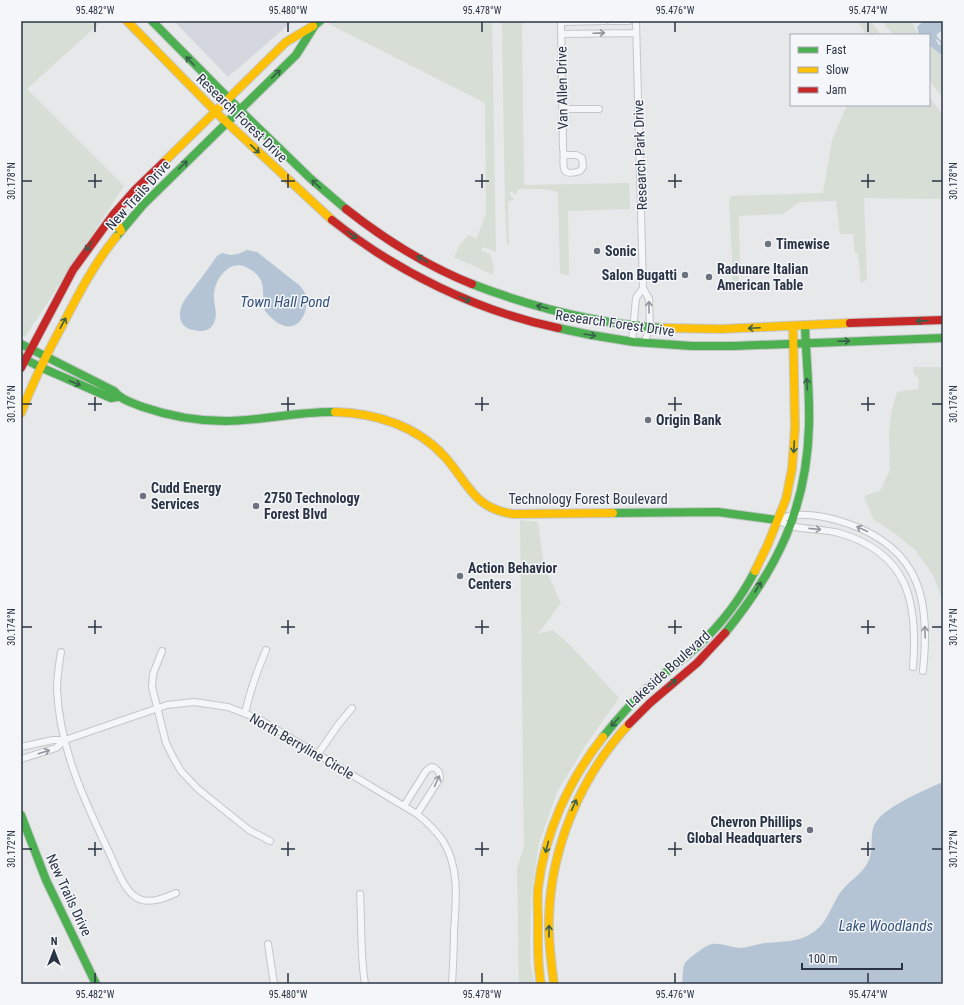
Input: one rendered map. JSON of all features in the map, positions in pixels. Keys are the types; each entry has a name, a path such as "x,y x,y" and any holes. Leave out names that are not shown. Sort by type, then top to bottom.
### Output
{"street":[{"name":"Research Forest Drive","path":"127,21 215,111 310,202 352,235 390,260 432,284 477,304 517,318 577,333 644,343 719,346 943,338"},
{"name":"Research Forest Drive","path":"152,21 227,99 322,190 362,222 399,246 439,269 483,289 541,307 580,317 650,327 678,329 719,329 943,320"},
{"path":"561,21 605,21"},
{"name":"Van Allen Drive","path":"561,21 564,155"},
{"path":"610,21 629,21"},
{"name":"Research Park Drive","path":"636,21 643,288 649,300 650,327 644,343"},
{"name":"New Trails Drive","path":"21,368 23,358 30,349 73,270 113,214 135,190 286,42 318,23"},
{"name":"New Trails Drive","path":"21,413 31,386 45,357 86,278 105,251 143,205 296,55 318,23"},
{"path":"561,34 636,33"},
{"path":"562,109 599,109"},
{"path":"113,214 129,222"},
{"path":"113,214 122,231"},
{"name":"Research Park Drive","path":"632,342 636,298 643,288"},
{"name":"Lakeside Boulevard","path":"554,984 549,949 549,914 553,884 560,843 580,792 602,755 622,730 643,708 697,663 720,640 741,614 772,565 791,526 799,498 806,461 809,426 805,325"},
{"name":"Lakeside Boulevard","path":"541,984 538,968 537,948 539,881 556,816 572,781 592,749 613,723 654,682 711,634 734,606 760,563 777,520 788,491 794,452 795,422 793,326"},
{"name":"Technology Forest Boulevard","path":"21,344 114,391 118,397 168,414 204,420 226,421 319,412 343,412 380,418 412,432 444,456 455,469 474,497 494,510 513,514 718,512 777,520 791,526 825,530 853,538 875,549 891,562 898,570 903,580 908,592 912,609 914,643 913,667"},
{"path":"23,358 111,398 118,397"},
{"name":"Technology Forest Boulevard","path":"777,520 794,515 831,519 855,526 883,541 900,554 913,573 923,604 926,640 923,671"},
{"path":"734,606 741,614"},
{"path":"245,713 251,688 266,650"},
{"path":"162,651 153,674 152,687 166,743 174,759 181,771 198,789 249,830 270,841"},
{"path":"61,652 57,688 65,740 80,789 124,885 133,896 142,900 151,901 163,899 176,893"},
{"path":"635,700 643,708"},
{"name":"North Berryline Circle","path":"21,747 53,740 65,740 157,708 180,702 194,702 228,707 259,718 417,814 436,831 443,842 452,864 455,878 456,894 452,984"},
{"path":"318,754 338,724 352,708"},
{"name":"North Berryline Circle","path":"21,759 56,748 65,740"},
{"path":"404,806 426,771 431,768 435,768 439,772 440,778 417,814"},
{"name":"New Trails Drive","path":"21,815 46,880 96,984"},
{"path":"539,881 553,884"},
{"path":"360,894 361,944 365,984"},
{"path":"268,944 274,984"},
{"path":"537,948 549,949"}],"shaded area":[{"path":"21,21 102,21 27,89 124,186 25,337 21,335"},
{"path":"174,21 293,21 228,77"},
{"path":"329,21 492,21 496,252 483,247 481,250 490,254 494,266 493,275 454,257 461,243 469,235 476,239 486,214 485,103 329,24"},
{"path":"502,21 522,21 524,185 629,183 630,209 568,211 569,276 560,273 558,192 544,189 518,189 516,195 511,192 509,194 514,200 508,201 509,245 507,245"},
{"path":"857,21 870,21 880,34 866,34"},
{"path":"882,21 912,21 918,34 892,34"},
{"path":"930,46 943,56 943,98 930,81"},
{"path":"930,98 943,115 943,199 864,198 867,279 861,283 858,253 855,253 853,234 840,234 836,201 800,202 783,214 739,216 740,270 737,287 730,289 733,274 729,200 731,196 823,193 832,140 847,106 930,106"},
{"path":"914,367 943,367 943,596 941,596 932,573 915,550 894,533 873,519 864,496 880,491 890,470 889,430 892,409 897,392 918,389 919,379 913,372"},
{"path":"520,520 538,522 544,566 561,603 538,634 553,630 571,646 619,698 587,743 557,792 539,843 531,897 530,962 535,984 519,984 517,868 524,847"}],"water":[{"path":"923,21 943,21 943,30 937,34 936,40 939,45 943,43 943,56 930,46 930,34 919,34 917,27"},
{"name":"Town Hall Pond","path":"247,250 257,252 302,288 307,300 305,312 300,321 296,325 285,326 279,324 271,318 265,311 263,286 261,281 254,272 240,265 229,268 217,282 214,294 216,318 212,326 207,330 202,331 185,327 180,316 181,306 217,256 222,253 230,255 238,254"},
{"name":"Lake Woodlands","path":"943,782 943,984 682,984 685,963 706,946 719,944 739,948 766,943 790,941 812,933 823,923 840,893 867,864 871,850 874,826 881,816 906,799"}],"waterway":[{"path":"935,36 943,44"}],"traffic: fast":[{"path":"152,21 249,119 311,179 346,209"},
{"path":"116,237 143,205 296,55 315,25 320,21"},
{"path":"472,284 495,293 567,314 615,323 665,328"},
{"path":"725,633 760,585 774,561 786,536 795,511 807,455 809,425 805,325"},
{"path":"558,328 634,342 692,346 734,346 943,338"},
{"path":"21,344 114,391 127,401 173,415 204,420 239,421 307,413 335,412"},
{"path":"21,357 40,367 111,398 117,397"},
{"path":"613,513 718,512 777,520"},
{"path":"603,737 642,694 695,649 716,628 737,600 755,571"},
{"path":"21,815 46,880 96,984"}],"traffic: slow":[{"path":"127,21 221,117 332,220"},
{"path":"163,163 286,42 313,26"},
{"path":"113,215 121,231"},
{"path":"21,413 40,368 75,301 94,268 116,237"},
{"path":"665,328 722,329 850,323"},
{"path":"755,571 768,544 786,499 792,469 795,428 793,326"},
{"path":"335,412 366,415 395,423 409,429 434,446 445,457 480,500 500,511 513,514 613,513"},
{"path":"554,984 549,943 549,917 551,891 563,839 583,789 612,744 629,724"},
{"path":"541,984 538,952 538,893 541,868 546,848 552,828 569,789 579,771 603,737"}],"traffic: jam":[{"path":"21,368 73,270 113,215 135,190 163,163"},
{"path":"346,209 375,231 406,251 439,269 472,284"},
{"path":"332,220 383,256 411,273 439,287 498,311 528,321 558,328"},
{"path":"850,323 943,320"},
{"path":"629,724 650,703 697,663 725,633"}],"place":[{"name":"Timewise","path":"768,244"},
{"name":"Sonic","path":"597,251"},
{"name":"Salon Bugatti","path":"685,275"},
{"name":"Radunare Italian American Table","path":"709,277"},
{"name":"Origin Bank","path":"648,420"},
{"name":"Cudd Energy Services","path":"143,496"},
{"name":"2750 Technology Forest Blvd","path":"256,506"},
{"name":"Action Behavior Centers","path":"460,576"},
{"name":"Chevron Phillips Global Headquarters","path":"810,830"}]}
